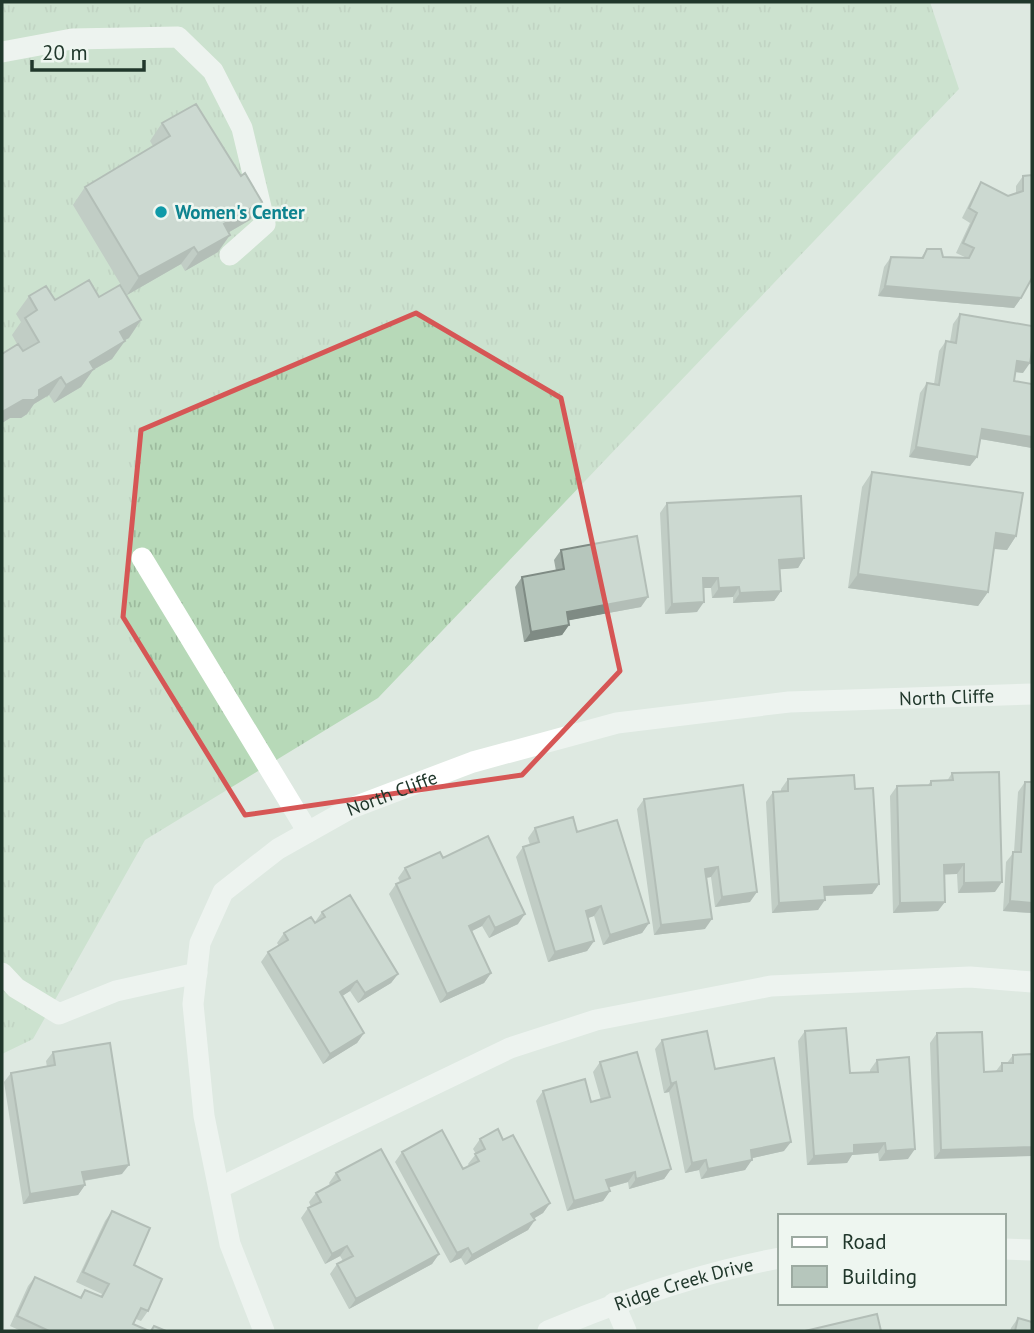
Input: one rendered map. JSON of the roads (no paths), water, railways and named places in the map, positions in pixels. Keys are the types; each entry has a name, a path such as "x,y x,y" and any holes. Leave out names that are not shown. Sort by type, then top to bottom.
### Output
{"street":[{"path":"2,52 72,39 178,37 213,71 242,128 265,224 230,255"},
{"path":"142,558 307,832"},
{"name":"North Cliffe","path":"264,1331 230,1244 204,1116 193,1004 200,943 223,891 278,849 349,809 473,762 617,723 789,702 1032,694"},
{"path":"2,973 16,988 59,1014 116,990 197,973"},
{"path":"219,1188 510,1048 596,1020 771,986 970,977 1032,982"},
{"path":"1006,1249 1032,1250"},
{"name":"Ridge Creek Drive","path":"548,1331 614,1303 720,1269 778,1258"},
{"path":"614,1303 626,1331"}],"place":[{"name":"Women's Center","path":"161,212"}]}
